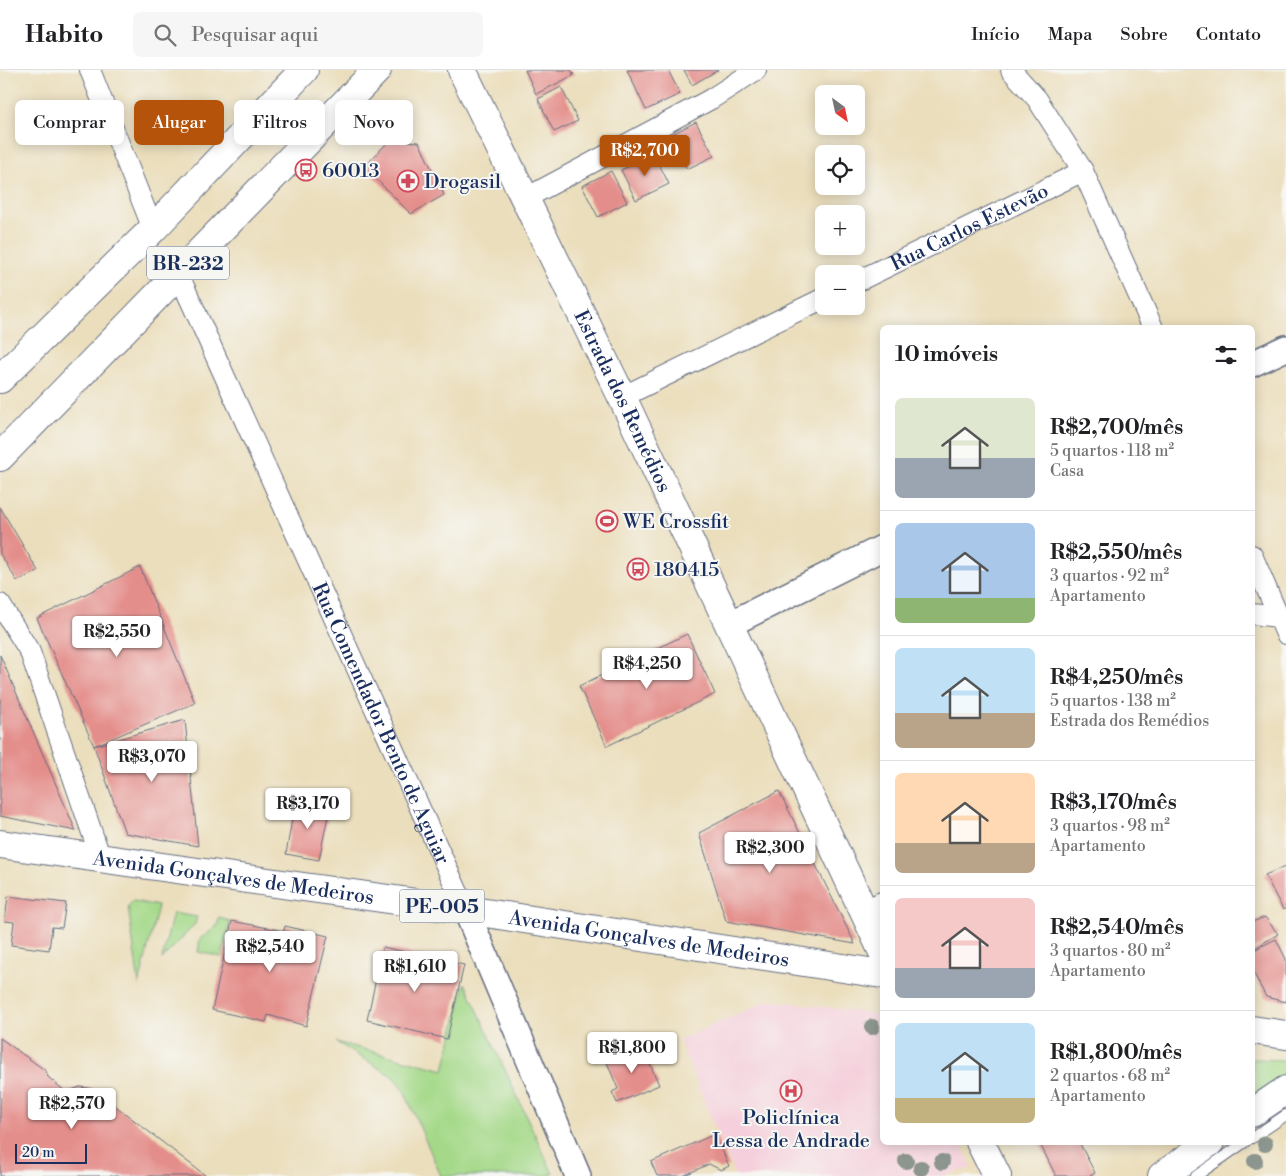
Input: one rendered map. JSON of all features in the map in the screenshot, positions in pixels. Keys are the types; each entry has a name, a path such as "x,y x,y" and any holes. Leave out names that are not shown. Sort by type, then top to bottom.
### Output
{"main road":[{"name":"BR-232","path":"0,379 153,229 304,70"},
{"name":"BR-232","path":"0,457 377,70"},
{"name":"Estrada dos Remédios","path":"462,70 526,198 730,624 873,907 880,940"},
{"name":"Avenida Gonçalves de Medeiros","path":"0,844 466,910 880,974"},
{"path":"1255,1030 1286,1035"},
{"path":"1255,1111 1286,1090"},
{"path":"982,1145 997,1176"},
{"path":"1162,1176 1206,1145"}],"street":[{"path":"90,70 153,229"},
{"path":"526,198 711,99 756,70"},
{"path":"1011,70 1037,99 1083,171 1152,325"},
{"name":"Rua Carlos Estevão","path":"865,278 1083,171"},
{"name":"Rua Comendador Bento de Aguiar","path":"178,273 466,910 578,1176"},
{"path":"622,397 815,302"},
{"path":"1255,363 1286,348"},
{"path":"730,624 880,549"},
{"path":"1255,562 1283,626"},
{"path":"0,604 30,652 100,859"},
{"path":"1255,615 1283,626"}],"lane":[{"path":"1255,1122 1286,1101"},
{"path":"1255,1136 1286,1115"},
{"path":"1179,1176 1223,1145"},
{"path":"1196,1176 1241,1145"}],"shaded area":[{"name":"Policlínica Lessa de Andrade","path":"769,1000 880,1015 880,1145 961,1145 972,1168 941,1176 735,1176 679,1040"}],"green space":[{"path":"133,901 158,906 139,985 128,906"},
{"path":"173,913 197,917 195,924 162,959"},
{"path":"219,918 230,921 222,957 198,952 200,939 217,926"},
{"path":"465,983 553,1174 547,1176 441,1176 403,1088 392,1076 336,1042 444,1070"},
{"path":"1255,1059 1286,1060 1286,1084 1255,1104"}],"building":[{"path":"525,70 571,70 574,75 536,94"},
{"path":"627,70 668,70 680,94 646,110"},
{"path":"684,70 718,70 692,85"},
{"path":"561,87 578,121 554,132 538,99"},
{"path":"696,122 714,156 687,169 670,135"},
{"name":"Drogasil","path":"413,142 419,142 444,195 411,214 364,167 385,145 413,145"},
{"path":"654,154 669,184 636,200 621,170"},
{"path":"611,171 627,202 598,217 582,186"},
{"path":"0,507 38,571 17,581 0,554"},
{"path":"140,567 195,703 94,746 37,618"},
{"path":"687,634 715,694 607,746 579,686"},
{"path":"0,655 76,831 0,816"},
{"path":"185,720 198,846 125,833 94,746"},
{"path":"779,791 855,944 726,921 699,833"},
{"path":"295,802 330,806 319,860 286,854"},
{"path":"1286,866 1286,908 1283,910 1265,875"},
{"path":"8,896 66,903 62,928 52,927 49,950 11,945 14,922 5,921"},
{"path":"1265,917 1278,934 1255,948 1255,921"},
{"path":"232,921 284,931 285,926 328,936 306,1026 268,1015 266,1022 212,1010"},
{"path":"1276,939 1286,959 1286,1002 1266,997 1255,976 1255,950"},
{"path":"383,947 464,965 447,1039 367,1020"},
{"path":"0,1038 46,1071 48,1077 66,1092 80,1087 95,1090 206,1176 0,1176"},
{"path":"642,1045 659,1085 617,1103 612,1092 618,1089 606,1060"},
{"path":"715,1134 729,1166 721,1170 709,1164 683,1176 657,1176 651,1162"},
{"path":"1040,1145 1081,1145 1095,1173 1090,1176 1056,1176"}],"place":[{"name":"60013","path":"306,170"},
{"name":"Drogasil","path":"408,181"},
{"name":"WE Crossfit","path":"607,521"},
{"name":"180415","path":"638,569"},
{"name":"Policlínica Lessa de Andrade","path":"791,1091"}]}
